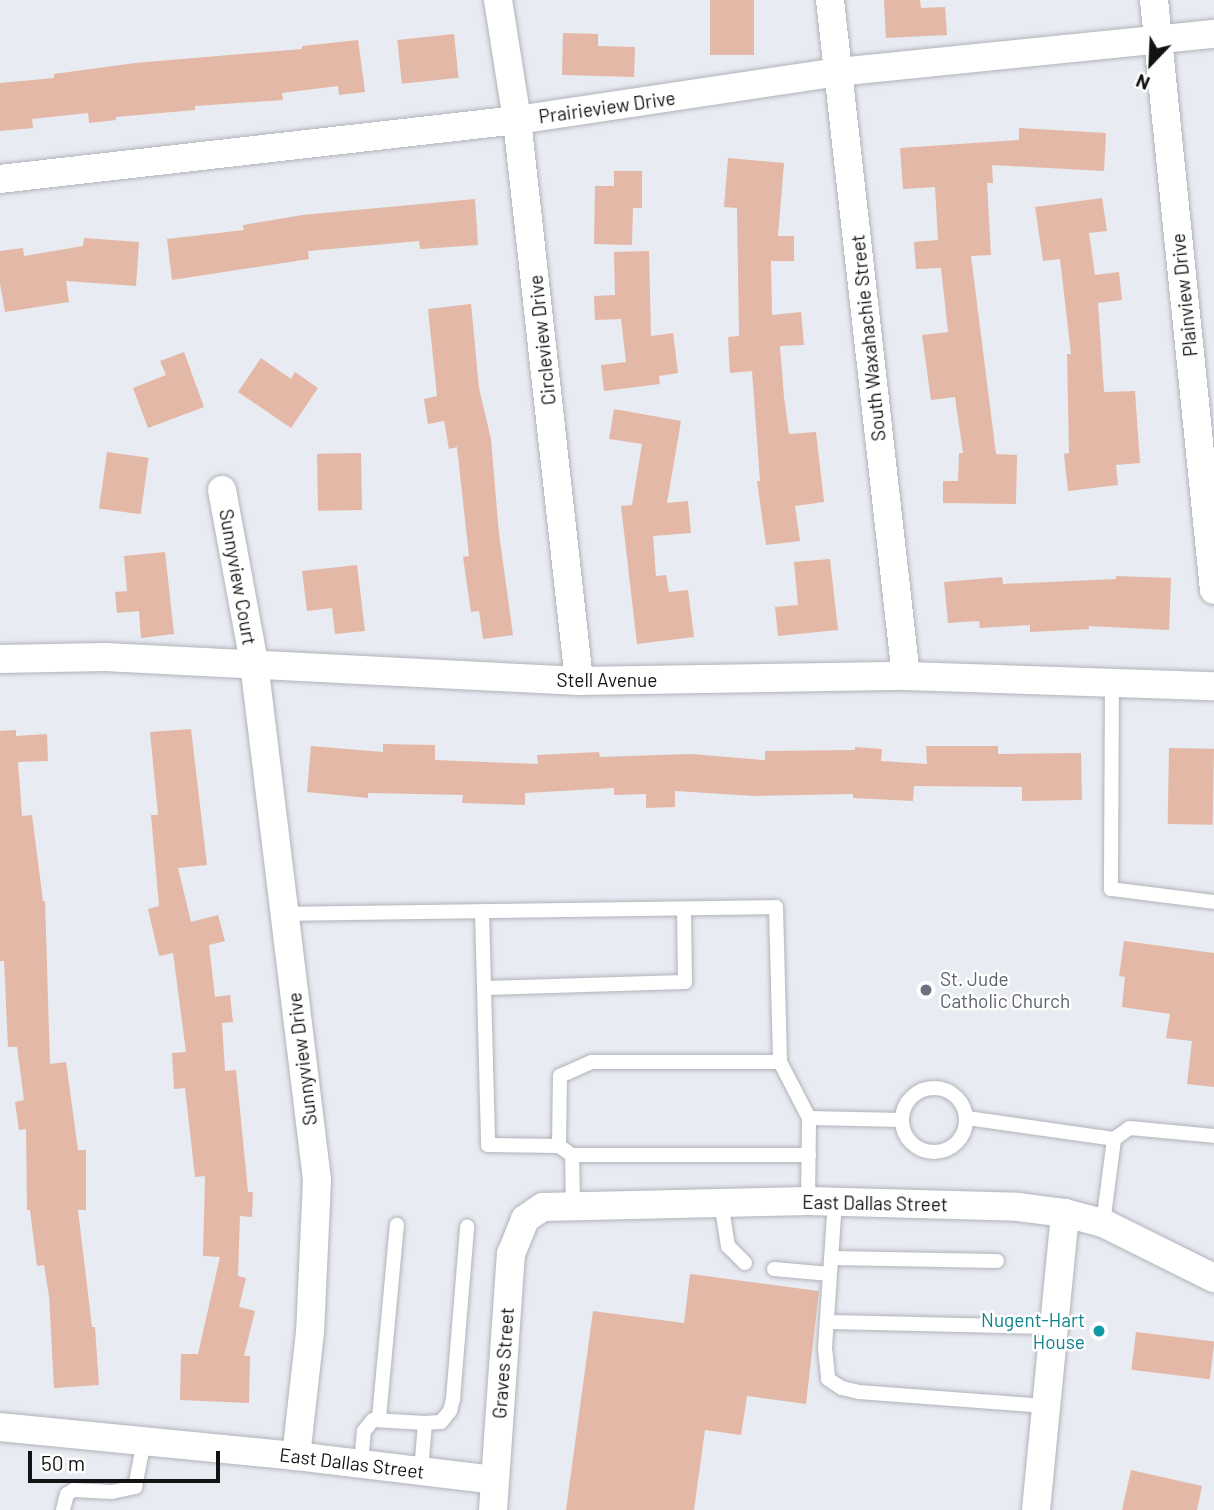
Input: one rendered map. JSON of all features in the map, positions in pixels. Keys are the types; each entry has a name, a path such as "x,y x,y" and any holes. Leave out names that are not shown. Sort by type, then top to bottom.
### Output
{"street":[{"name":"Circleview Drive","path":"498,0 517,120 579,681"},
{"name":"South Waxahachie Street","path":"830,0 906,676"},
{"name":"Plainview Drive","path":"1154,0 1214,590"},
{"name":"Prairieview Drive","path":"0,179 517,120 838,72 1214,34"},
{"name":"Sunnyview Court","path":"222,490 254,663"},
{"name":"Stell Avenue","path":"0,659 105,657 579,681 906,676 1214,686"},
{"name":"Sunnyview Drive","path":"254,663 317,1180 310,1332 296,1455"},
{"name":"East Dallas Street","path":"525,1219 543,1207 573,1205 822,1201 1018,1207 1065,1213 1103,1223 1214,1278"},
{"path":"1036,1510 1065,1213"},
{"name":"Graves Street","path":"493,1510 511,1254 525,1219"},
{"name":"East Dallas Street","path":"0,1427 296,1455 495,1480"}],"lane":[{"path":"1112,683 1111,889 1214,902"},
{"path":"284,914 776,907 780,1062 809,1118 809,1155 822,1201 831,1258 827,1322 828,1379 842,1388 1045,1406"},
{"path":"485,988 685,982 684,909"},
{"path":"482,911 488,1145 559,1146 572,1154 809,1155"},
{"path":"559,1146 560,1076 591,1062 780,1062"},
{"path":"939,1087 958,1098 967,1118 962,1138 946,1150 936,1152 916,1147 908,1139 902,1120 903,1110 917,1092 939,1087"},
{"path":"809,1118 902,1120"},
{"path":"967,1118 1114,1139 1130,1128 1214,1136"},
{"path":"1103,1223 1114,1139"},
{"path":"572,1154 573,1205"},
{"path":"722,1202 728,1245 745,1263"},
{"path":"379,1418 397,1225"},
{"path":"361,1464 367,1424 379,1418 441,1422 450,1411 467,1227"},
{"path":"831,1258 997,1261"},
{"path":"774,1269 830,1274"},
{"path":"827,1322 1052,1327"},
{"path":"421,1471 425,1423"},
{"path":"63,1510 67,1494 74,1490 112,1492 135,1487 144,1441"}],"building":[{"path":"710,0 754,0 754,55 710,55"},
{"path":"884,0 920,0 921,8 945,7 947,35 886,38"},
{"path":"563,33 598,34 598,46 635,47 634,77 562,75"},
{"path":"454,34 459,78 402,84 397,40"},
{"path":"358,40 365,92 339,95 338,86 282,93 283,100 195,106 195,110 116,117 116,120 89,123 88,113 32,119 33,128 0,131 0,83 54,78 54,74 135,63 302,49 302,46"},
{"path":"1019,128 1106,133 1104,171 992,165 993,183 987,183 991,255 971,256 996,454 1017,455 1016,504 943,503 943,481 958,481 959,453 963,453 955,397 931,400 922,335 948,332 941,268 916,269 914,242 938,240 935,187 903,189 900,148 1019,140"},
{"path":"728,158 784,163 778,236 794,236 794,261 771,261 772,315 801,312 804,345 780,346 784,397 789,434 816,432 824,502 795,506 800,541 766,545 757,481 760,481 752,371 730,373 728,337 739,336 737,208 724,207"},
{"path":"614,171 642,171 642,208 633,208 632,245 594,244 595,186 614,186"},
{"path":"1102,198 1107,231 1089,233 1095,275 1119,272 1122,300 1098,303 1104,392 1135,391 1140,463 1116,465 1118,485 1068,491 1064,454 1069,453 1067,354 1071,354 1060,259 1043,261 1035,207"},
{"path":"475,199 478,245 420,249 419,241 308,251 309,259 172,280 167,239 244,230 243,225 302,215"},
{"path":"84,238 139,242 136,286 66,281 69,302 5,312 0,283 0,251 23,248 24,256 83,246"},
{"path":"649,251 651,336 673,333 678,373 659,376 660,384 604,391 601,365 626,362 621,319 595,320 594,296 615,295 614,252"},
{"path":"471,304 479,388 491,439 499,534 513,635 483,639 479,611 471,612 463,557 469,556 457,447 449,449 444,421 428,424 424,399 437,396 428,309"},
{"path":"184,352 204,407 148,428 133,388 166,375 160,361"},
{"path":"261,358 291,379 295,372 318,388 291,428 238,392"},
{"path":"614,409 681,421 667,503 688,501 691,533 653,536 656,576 666,575 669,592 688,590 694,637 637,644 621,506 632,505 642,444 609,439"},
{"path":"107,452 149,458 141,514 99,508"},
{"path":"361,453 362,510 318,511 317,454"},
{"path":"165,552 174,634 141,638 139,611 117,613 115,592 127,591 124,556"},
{"path":"830,559 838,630 778,636 775,607 798,605 794,562"},
{"path":"357,565 365,631 335,634 332,608 307,611 302,571"},
{"path":"1116,576 1171,578 1169,630 1089,626 1089,629 1030,632 1030,625 980,628 979,621 948,623 944,582 1002,577 1003,584 1116,579"},
{"path":"191,729 207,865 178,868 191,922 218,915 225,941 209,945 215,997 230,995 233,1022 222,1023 225,1071 236,1070 248,1192 253,1192 252,1217 240,1216 238,1276 246,1278 239,1307 255,1311 244,1356 250,1356 249,1403 180,1400 181,1354 198,1354 220,1257 203,1256 205,1176 195,1177 185,1088 174,1089 172,1053 186,1052 173,953 159,956 148,909 159,906 151,815 158,815 150,732"},
{"path":"16,730 16,736 47,734 48,761 18,762 22,816 32,815 45,901 50,1064 66,1062 78,1150 86,1150 86,1210 78,1210 92,1327 95,1327 99,1385 54,1388 49,1296 44,1265 37,1266 30,1210 27,1210 26,1129 19,1130 15,1102 24,1100 17,1047 8,1047 4,961 0,961 0,731"},
{"path":"383,744 435,745 435,760 538,764 537,755 599,752 600,757 691,754 765,760 765,751 855,750 855,747 882,749 881,761 927,764 926,746 998,746 998,754 1081,753 1082,800 1022,801 1022,787 914,786 913,801 853,798 853,794 755,796 675,791 675,807 646,808 646,794 614,795 614,788 525,793 525,805 462,803 463,795 368,793 368,798 307,792 311,746 383,752"},
{"path":"1169,748 1214,749 1213,825 1168,824"},
{"path":"1124,941 1214,953 1214,1087 1187,1084 1192,1041 1166,1038 1170,1014 1122,1007 1125,977 1119,976"},
{"path":"690,1274 819,1291 806,1404 747,1396 741,1435 705,1430 694,1510 566,1510 593,1311 684,1323"},
{"path":"1136,1332 1214,1342 1210,1379 1131,1370"},
{"path":"1131,1470 1202,1486 1197,1510 1122,1510"}],"place":[{"name":"St. Jude Catholic Church","path":"926,990"},
{"name":"Nugent-Hart House","path":"1099,1331"}]}
